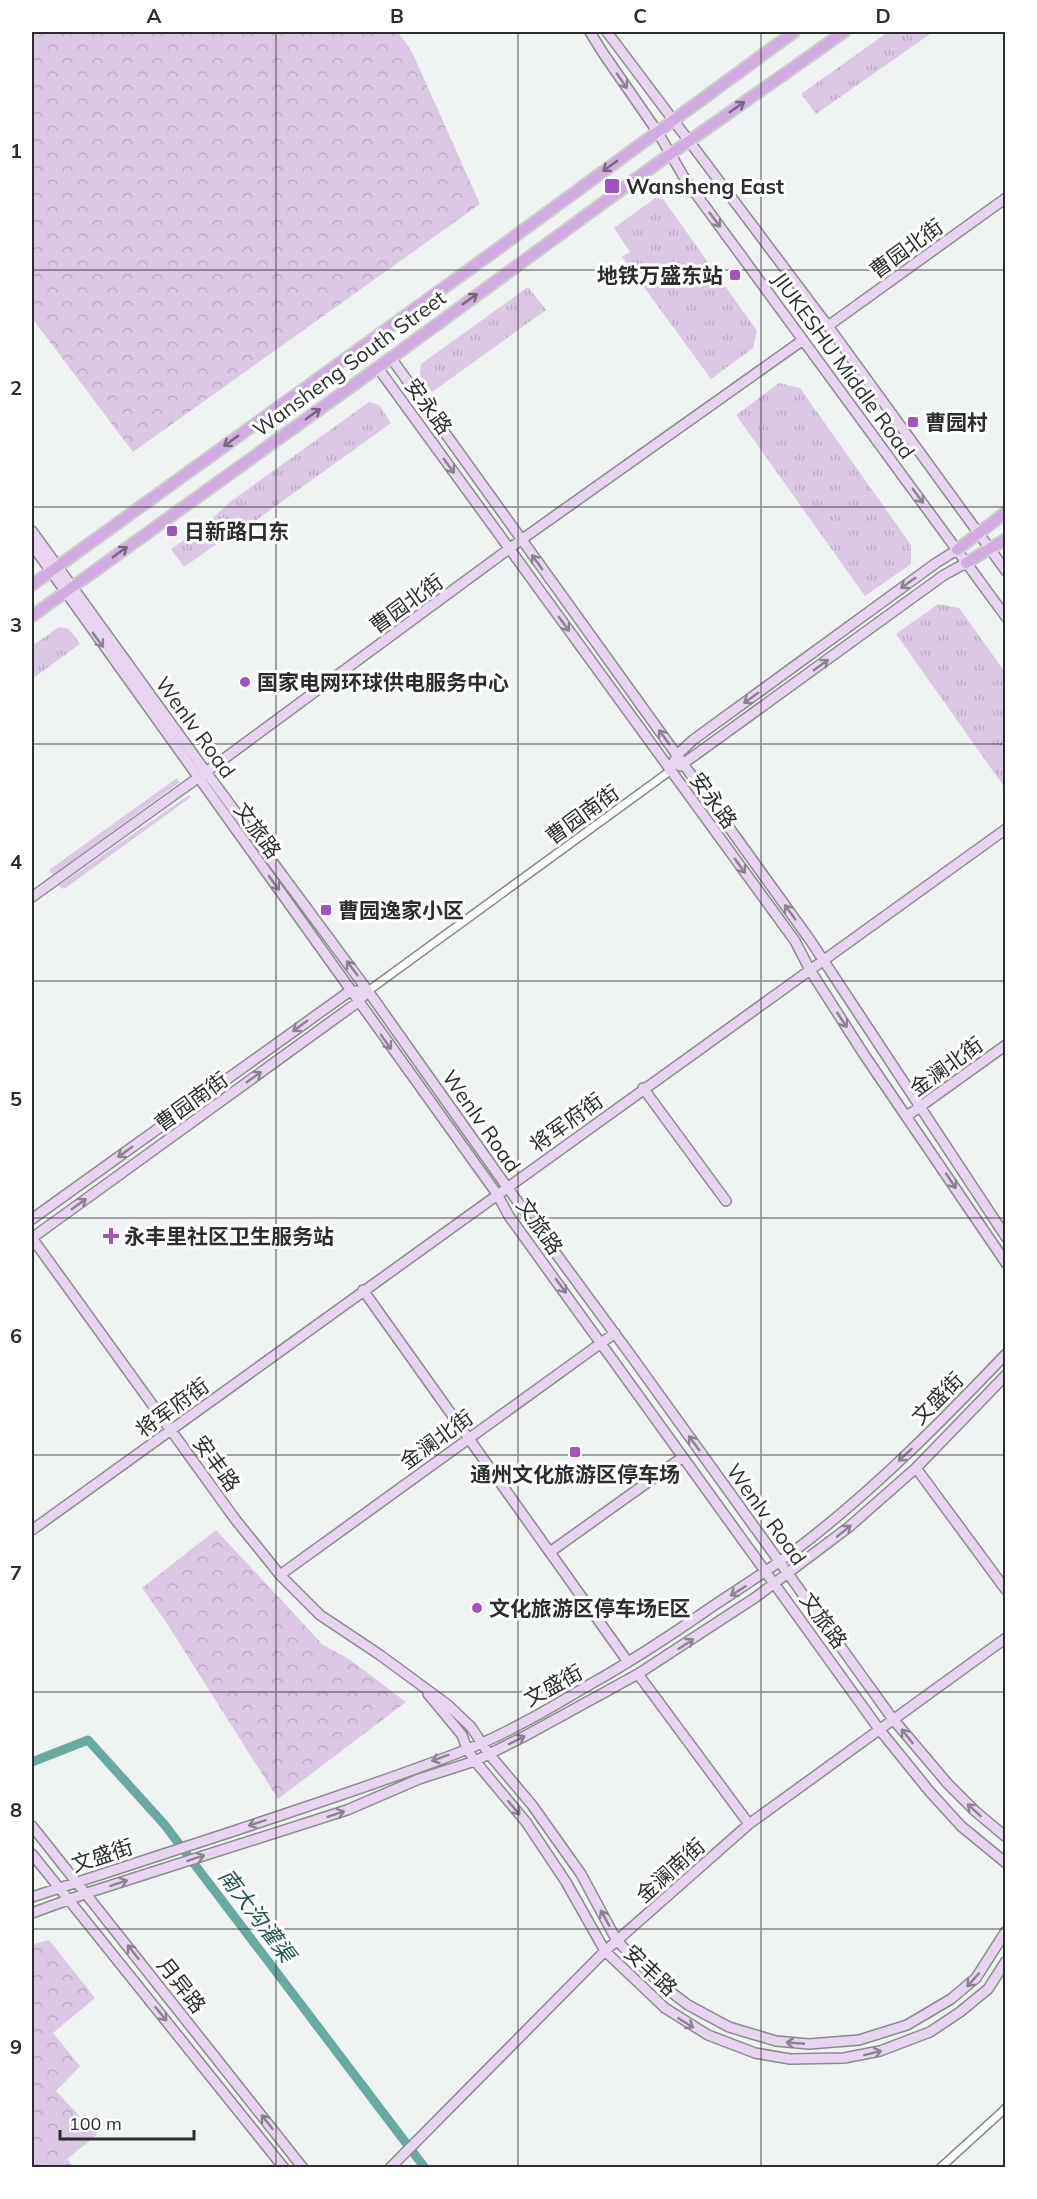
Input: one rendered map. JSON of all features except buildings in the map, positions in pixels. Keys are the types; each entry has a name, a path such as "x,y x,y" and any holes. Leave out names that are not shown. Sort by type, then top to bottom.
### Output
{"main road":[{"path":"590,32 657,131"},
{"path":"607,32 672,119"},
{"name":"Wansheng South Street","path":"32,585 794,32"},
{"name":"Wansheng South Street","path":"32,616 378,368 670,154 844,32"},
{"name":"JIUKESHU Middle Road","path":"672,119 828,326 1005,571"},
{"name":"JIUKESHU Middle Road","path":"657,131 685,179 1005,617"},
{"name":"曹园北街","path":"828,326 1005,198"},
{"name":"曹园北街","path":"32,897 521,540 803,340"},
{"name":"安永路","path":"391,358 803,931 1005,1237"},
{"name":"安永路","path":"378,368 795,941 810,970 1005,1263"},
{"path":"670,771 676,755 693,740 1005,513"},
{"path":"32,531 54,569"},
{"path":"966,563 1005,539"},
{"path":"32,545 54,569"},
{"name":"曹园南街","path":"670,771 684,765 944,575 966,563"},
{"name":"Wenlv Road","path":"54,569 202,775 368,991 507,1187 892,1718 948,1784 1005,1837"},
{"name":"文旅路","path":"202,775 350,991 497,1194 509,1216 879,1729 961,1826 1005,1863"},
{"name":"将军府街","path":"32,1530 1005,829"},
{"path":"350,991 368,991"},
{"name":"曹园南街","path":"32,1219 350,991"},
{"name":"曹园南街","path":"32,1238 358,1002 368,991"},
{"name":"金澜北街","path":"907,1116 1005,1045"},
{"path":"643,1088 726,1201"},
{"name":"安丰路","path":"32,1238 235,1519 280,1575 320,1615 448,1704 471,1727 489,1754 532,1805 581,1874 617,1941 675,1996 715,2021 744,2033 776,2041 826,2044 876,2036 907,2025 937,2009 976,1978 1005,1931"},
{"path":"363,1290 628,1662"},
{"name":"金澜北街","path":"280,1575 615,1333"},
{"name":"文盛街","path":"32,1897 344,1794 467,1749 559,1702 628,1662 753,1581 837,1516 964,1398 1005,1354"},
{"name":"文盛街","path":"32,1913 87,1893 347,1810 419,1779 475,1761 638,1674 724,1620 789,1574 849,1527 916,1468 1005,1375"},
{"path":"550,1552 683,1457"},
{"path":"916,1468 1005,1590"},
{"name":"金澜南街","path":"390,2168 605,1951 749,1824 1005,1638"},
{"name":"安丰路","path":"380,1655 424,1690 462,1735 475,1761 526,1822 566,1882 605,1951 665,2008 708,2035 755,2053 808,2060 862,2056 897,2046 930,2032 960,2012 988,1989 1005,1961"},
{"path":"638,1674 749,1824"},
{"name":"月异路","path":"32,1826 303,2168"},
{"name":"月异路","path":"32,1854 284,2168"}],"street":[{"name":"曹园南街","path":"368,991 670,771"},
{"path":"940,2168 1005,2108"}],"green space":[{"path":"32,32 398,32 412,52 480,204 133,452 32,318"},
{"path":"888,32 933,32 816,114 801,94"},
{"path":"655,198 663,199 757,331 753,348 711,379 622,257 630,252 614,228"},
{"path":"528,287 546,310 432,392 420,375 421,364"},
{"path":"779,383 800,388 911,545 911,564 865,596 736,415"},
{"path":"369,402 379,405 391,423 223,544 221,541 184,567 171,549 203,527 230,502"},
{"path":"938,604 959,608 1005,672 1005,788 896,634"},
{"path":"59,627 69,629 80,644 32,679 32,646"},
{"path":"177,778 180,782 53,875 49,870"},
{"path":"189,795 191,797 64,889 58,886"},
{"path":"216,1530 323,1645 349,1659 406,1702 278,1799 142,1588"},
{"path":"49,1940 95,1998 53,2033 80,2066 56,2091 97,2135 67,2159 74,2167 32,2167 32,1945"}],"waterway":[{"name":"南大沟灌渠","path":"32,1762 88,1740 164,1824 425,2168"}],"place":[{"name":"Wansheng East","path":"612,186"},
{"name":"地铁万盛东站","path":"735,275"},
{"name":"曹园村","path":"913,422"},
{"name":"日新路口东","path":"172,531"},
{"name":"国家电网环球供电服务中心","path":"245,682"},
{"name":"曹园逸家小区","path":"326,910"},
{"name":"永丰里社区卫生服务站","path":"111,1236"},
{"name":"通州文化旅游区停车场","path":"575,1452"},
{"name":"文化旅游区停车场E区","path":"477,1608"}]}
